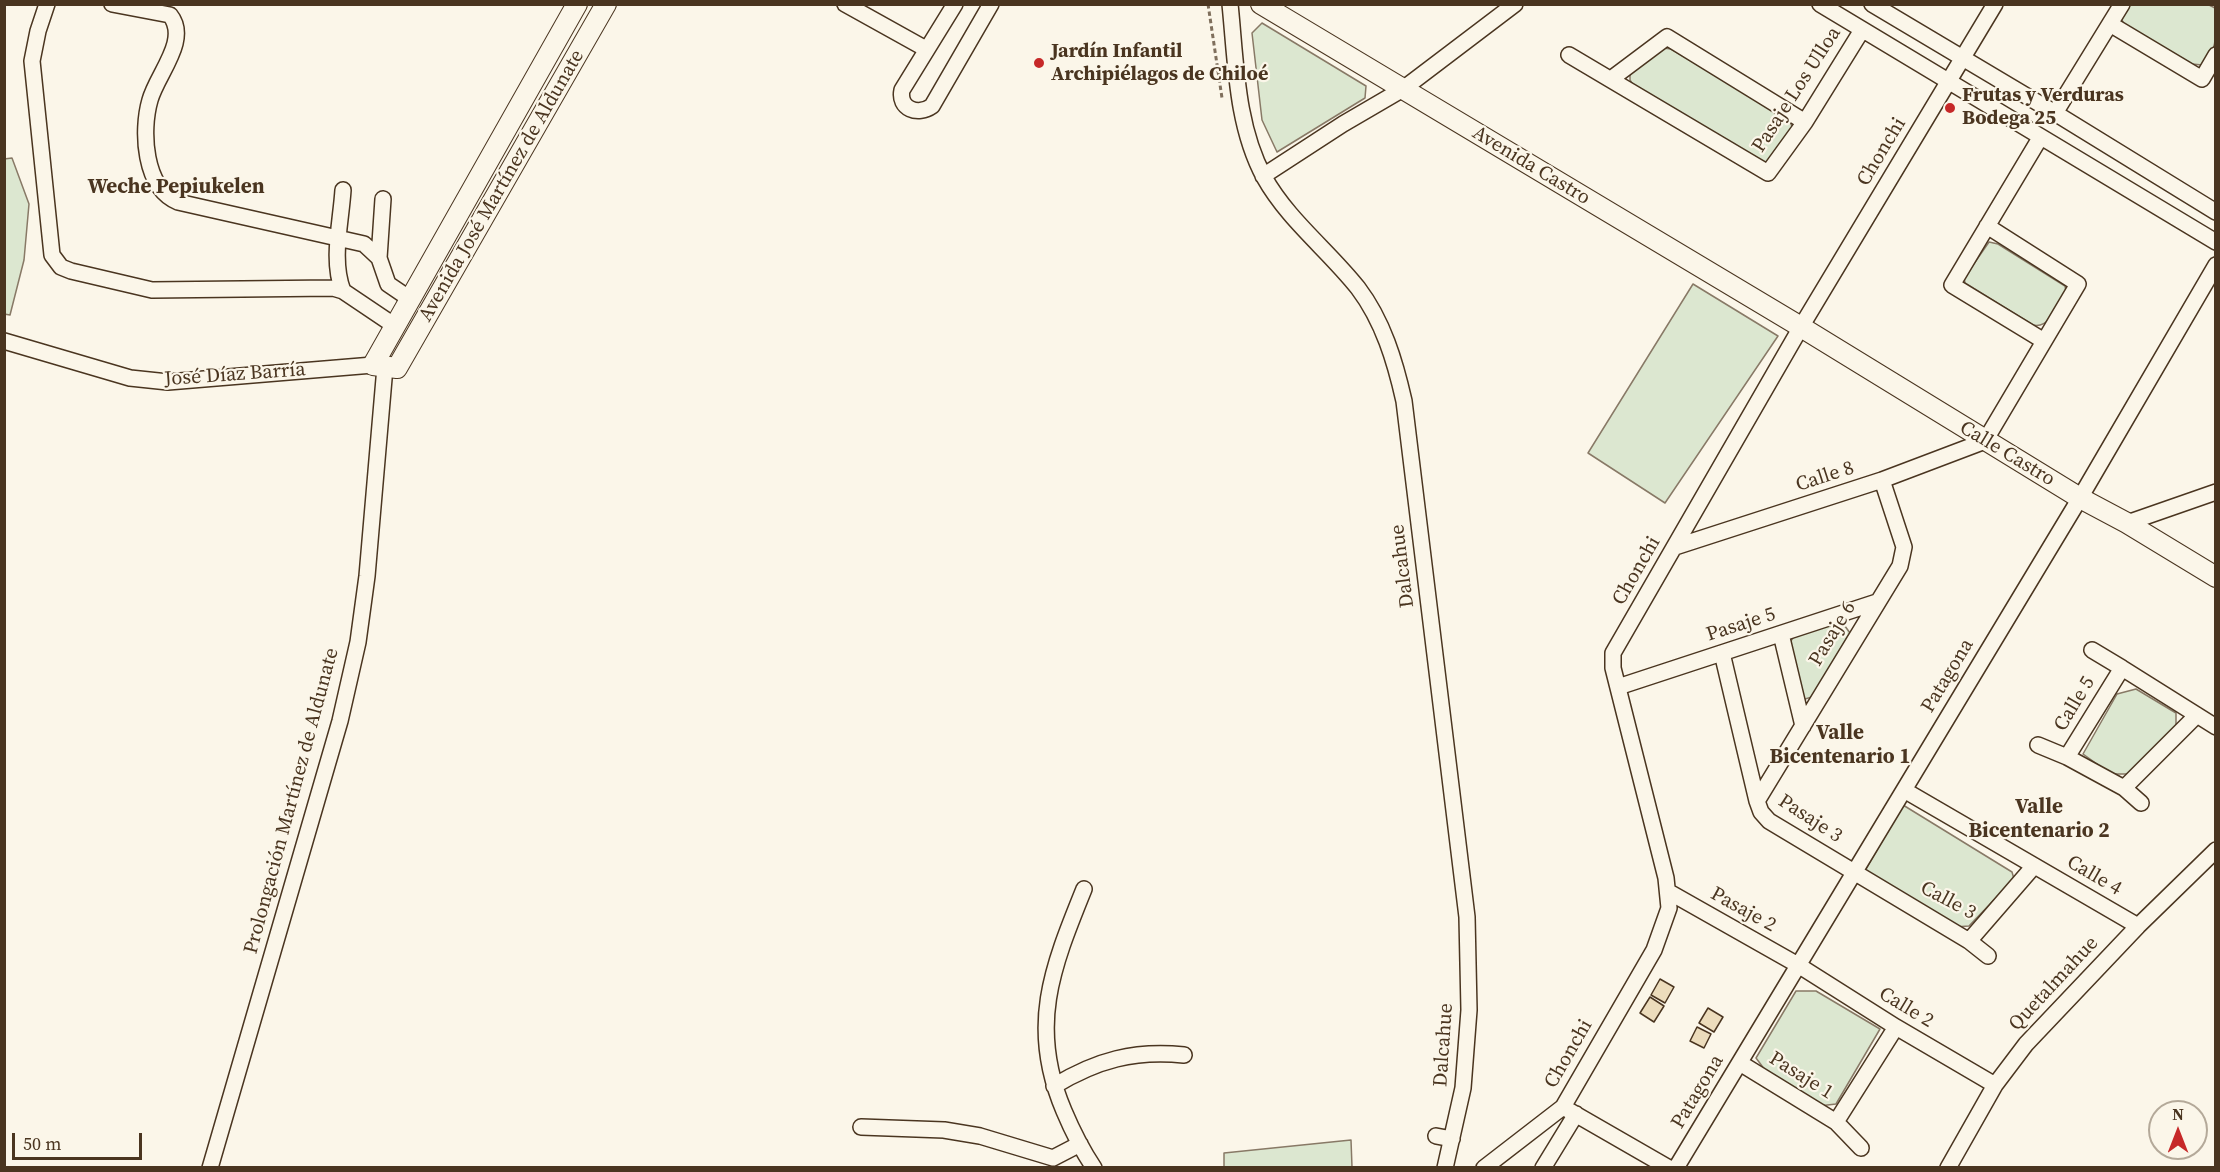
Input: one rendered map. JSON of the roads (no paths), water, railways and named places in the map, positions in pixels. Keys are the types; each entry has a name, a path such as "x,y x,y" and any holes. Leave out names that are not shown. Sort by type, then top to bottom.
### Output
{"street":[{"path":"47,4 38,31 32,61 52,255 61,267 152,290 338,290 395,326"},
{"path":"112,4 170,15 176,22 176,40 154,88 147,111 146,126 153,174 167,198 355,241 364,244 380,258"},
{"name":"Avenida José Martínez de Aldunate","path":"385,367 395,326 577,4"},
{"name":"Avenida José Martínez de Aldunate","path":"385,367 606,4"},
{"path":"845,4 927,49"},
{"path":"955,4 903,90 901,98 904,104 916,112 925,111 932,106 991,4"},
{"name":"Dalcahue","path":"1230,4 1243,122 1263,176 1288,213 1359,289 1381,327 1395,363 1404,401 1467,917 1468,1022 1463,1088 1445,1167"},
{"name":"Avenida Castro","path":"1261,4 1801,327"},
{"path":"1263,176 1402,89 1515,4"},
{"path":"1820,4 2216,243"},
{"name":"Chonchi","path":"1484,1167 1570,1110 1654,950 1667,914 1669,892 1611,660 1613,653 1801,327 1995,4"},
{"path":"2055,113 2122,4"},
{"path":"1873,5 2216,212"},
{"path":"2110,24 2202,79 2216,55"},
{"name":"Pasaje Los Ulloa","path":"1611,79 1768,173 1805,122 1862,30"},
{"path":"1569,55 1611,79 1667,37 1805,122"},
{"path":"2040,138 1952,285 2044,341"},
{"path":"338,290 343,190"},
{"path":"383,199 380,258 388,284 410,299"},
{"path":"1985,441 2078,284 1987,226"},
{"name":"Patagona","path":"1676,1167 2080,498 2216,265"},
{"name":"Calle Castro","path":"1801,327 1985,441 2216,576"},
{"name":"José Díaz Barría","path":"4,341 130,378 168,382 385,367"},
{"name":"Prolongación Martínez de Aldunate","path":"210,1167 340,721 358,642 367,576 385,367"},
{"name":"Calle 8","path":"1675,547 1882,480 1985,441"},
{"name":"Pasaje 6","path":"1757,801 1900,566 1904,547 1882,480"},
{"path":"2127,524 2215,492"},
{"name":"Pasaje 5","path":"1618,687 1876,602"},
{"path":"1781,634 1803,726"},
{"path":"2092,650 2122,668"},
{"name":"Pasaje 3","path":"1722,653 1761,812 1769,821 1854,872"},
{"name":"Calle 5","path":"2141,803 2124,788 2067,758 2122,668 2216,727"},
{"path":"2124,788 2197,715"},
{"path":"2038,745 2067,758"},
{"name":"Calle 4","path":"1904,790 2138,926"},
{"name":"Quetalmahue","path":"1948,1167 1995,1085 2043,1024 2216,850"},
{"name":"Calle 3","path":"1854,872 1969,941 2034,866"},
{"path":"1084,889 1056,963 1047,1004 1046,1047 1054,1086 1080,1144 1094,1167"},
{"name":"Pasaje 2","path":"1669,892 1798,965"},
{"path":"1969,941 1988,956"},
{"name":"Calle 2","path":"1798,965 1896,1027 1995,1085"},
{"name":"Pasaje 1","path":"1740,1063 1836,1122 1896,1027"},
{"path":"1054,1086 1076,1073 1108,1061 1143,1054 1184,1055"},
{"path":"1544,1167 1570,1110 1669,1167"},
{"path":"1836,1122 1861,1149"},
{"path":"861,1127 944,1130 980,1136 1053,1163 1080,1144"},
{"path":"1436,1136 1452,1139"}],"place":[{"name":"Jardín Infantil Archipiélagos de Chiloé","path":"1039,63"},
{"name":"Frutas y Verduras Bodega 25","path":"1950,108"}],"district":[{"name":"Weche Pepiukelen","path":"176,188"},
{"name":"Valle Bicentenario 1","path":"1840,746"},
{"name":"Valle Bicentenario 2","path":"2039,820"}]}
